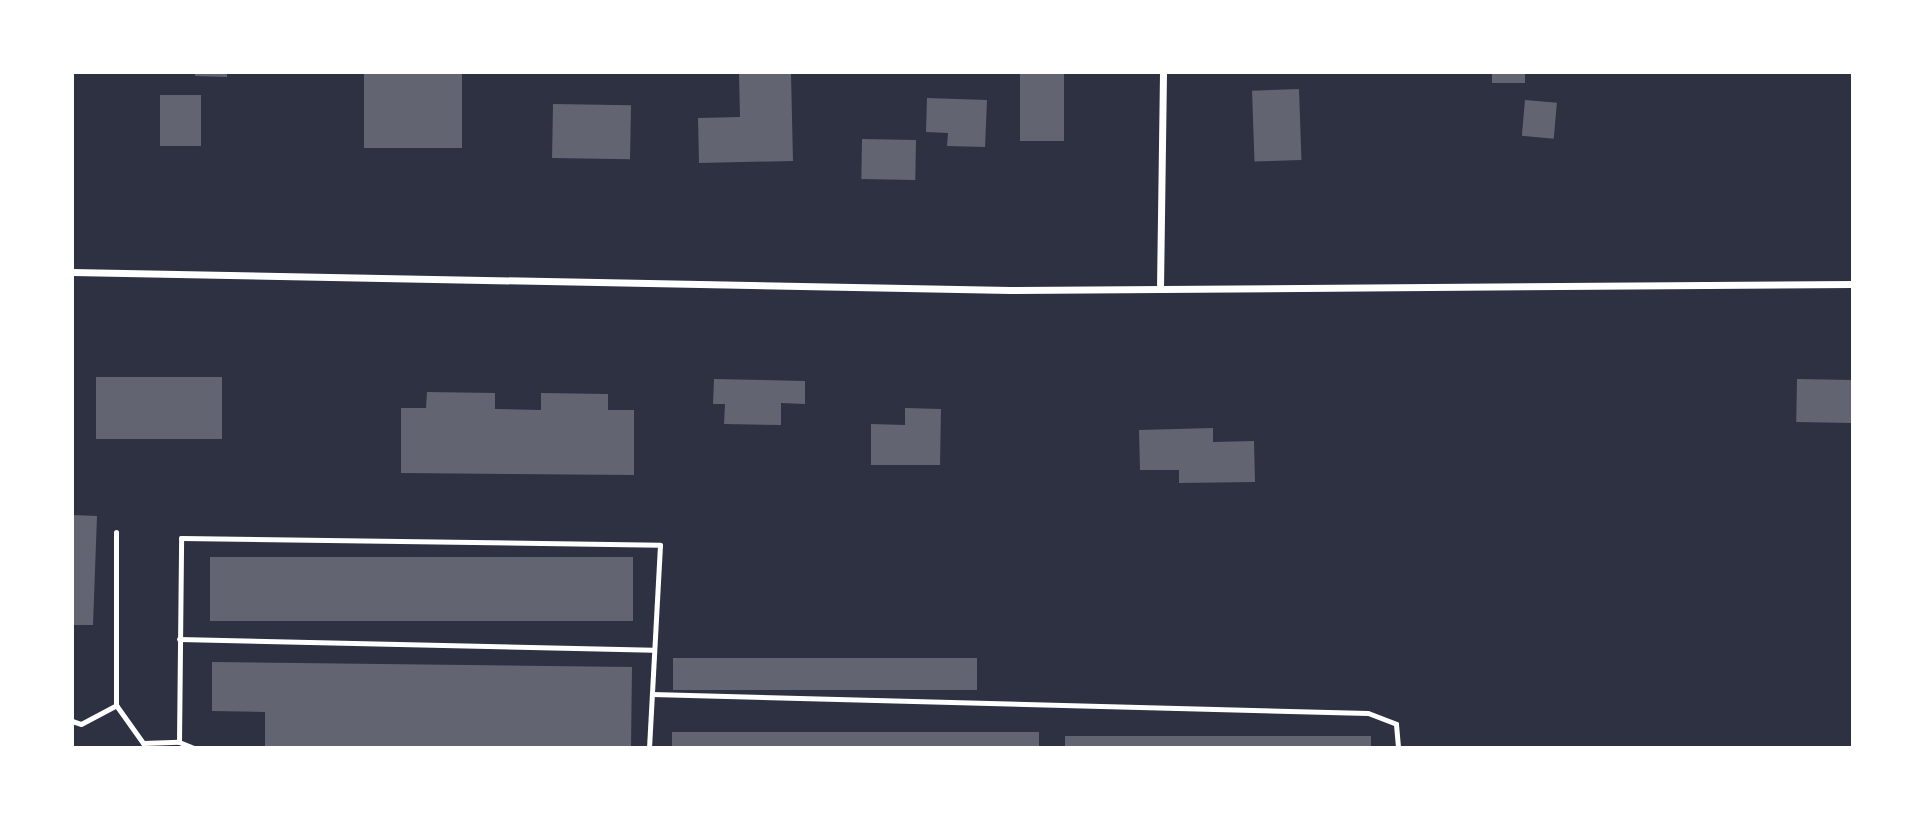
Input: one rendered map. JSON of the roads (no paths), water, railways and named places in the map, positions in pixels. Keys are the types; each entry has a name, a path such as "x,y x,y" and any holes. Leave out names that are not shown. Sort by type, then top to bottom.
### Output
{"street":[{"path":"1160,288 1163,72"},
{"path":"72,272 955,289 1853,284"}],"lane":[{"path":"116,532 116,705 143,743 179,742 194,748"},
{"path":"179,742 181,538 660,545 649,748"},
{"path":"179,639 653,650"},
{"path":"652,694 1368,713 1396,724 1398,748"},
{"path":"72,721 81,724 116,705"}]}
